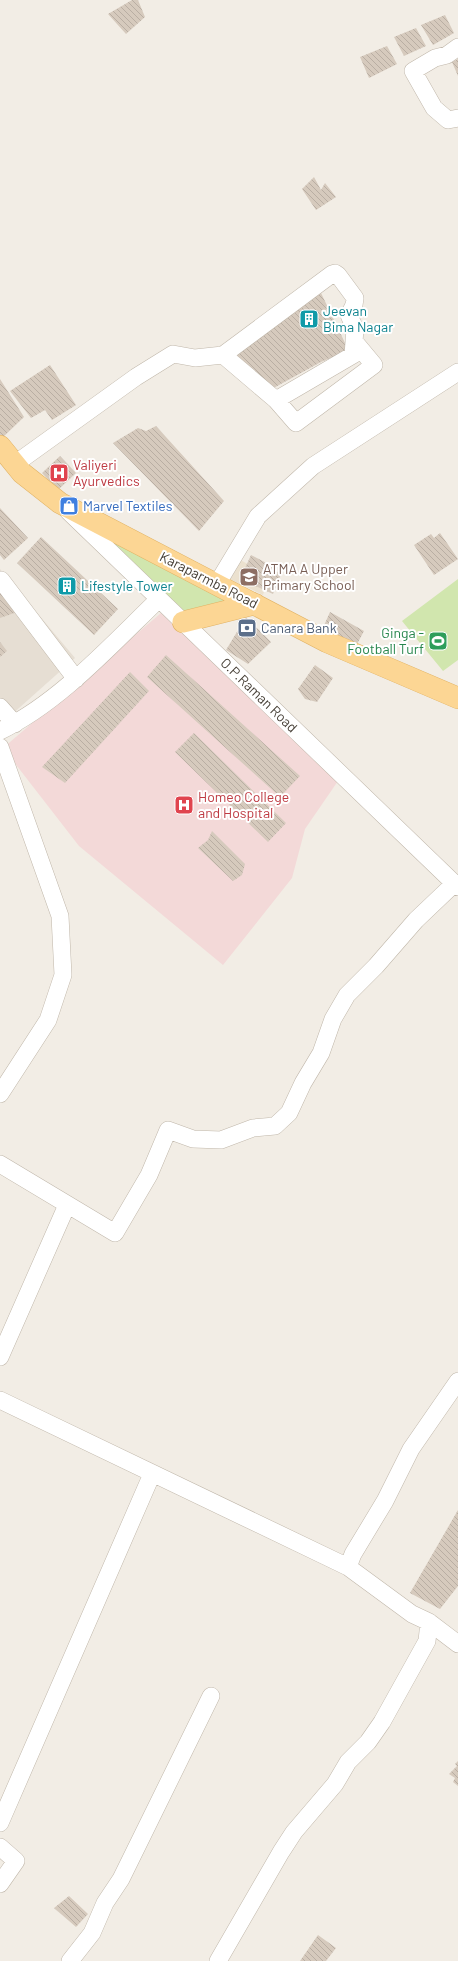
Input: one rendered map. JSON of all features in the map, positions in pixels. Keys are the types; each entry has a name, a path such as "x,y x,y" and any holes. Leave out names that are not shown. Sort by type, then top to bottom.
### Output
{"main road":[{"name":"Karaparmba Road","path":"0,446 22,473 60,503 327,642 458,698"},
{"path":"183,622 255,604"}],"street":[{"path":"458,47 446,56 436,58 413,71 434,108 448,120 458,118"},
{"path":"15,464 136,377 173,354 195,358 223,355 335,273 355,298 354,306 349,315 355,329 352,355 276,400"},
{"path":"223,355 276,400 296,423 374,365 354,341"},
{"path":"217,584 258,516 313,466 458,372"},
{"name":"O.P.Raman Road","path":"60,503 456,885"},
{"path":"1,580 76,679"},
{"path":"0,707 7,727 76,679 159,599"},
{"path":"0,747 60,916 63,975 48,1020 0,1094"},
{"path":"0,1164 115,1233 149,1175 168,1130 193,1139 221,1140 253,1128 275,1126 289,1113 303,1083 321,1053 333,1019 347,995 376,966 416,920 456,885"},
{"path":"0,1357 67,1205"},
{"path":"348,1567 353,1554 385,1501 411,1450 458,1381"},
{"path":"0,1400 348,1567 412,1614 429,1622 458,1644"},
{"path":"0,1823 152,1474"},
{"path":"218,1961 294,1832 335,1784 348,1762 368,1742 382,1722 427,1641 429,1622"},
{"path":"70,1961 92,1933 104,1903 121,1879 211,1696"},
{"path":"0,1847 16,1861 0,1884"}],"shaded area":[{"name":"ATMA A Upper Primary School","path":"237,558 269,576 263,595 230,579"},
{"path":"0,569 75,658 0,725"},
{"name":"Homeo College and Hospital","path":"161,613 338,781 305,829 292,878 223,965 79,846 3,748"}],"green space":[{"path":"87,523 244,603 183,622"},
{"name":"Ginga - Football Turf","path":"458,579 458,660 443,671 402,621"}],"building":[{"path":"132,0 138,0 145,17 126,34 108,14"},
{"path":"445,15 454,33 433,45 421,25"},
{"path":"416,28 426,46 404,56 394,37"},
{"path":"387,46 397,64 369,78 360,57"},
{"path":"458,59 458,76 452,62"},
{"path":"314,177 321,190 325,183 336,197 316,210 302,189"},
{"name":"Jeevan Bima Nagar","path":"321,293 346,345 344,352 321,362 270,390 233,357"},
{"path":"50,365 76,405 52,420 45,410 31,418 10,391"},
{"path":"0,379 24,417 0,440"},
{"path":"156,426 224,501 199,531 113,443 138,428 146,431"},
{"name":"Valiyeri Ayurvedics","path":"60,456 76,473 58,490 42,473"},
{"path":"0,508 28,538 4,560 0,555"},
{"path":"440,533 458,559 434,575 414,545 431,534 434,538"},
{"name":"Lifestyle Tower","path":"41,537 118,609 94,635 17,563"},
{"path":"251,555 274,567 274,570 281,574 273,594 240,579"},
{"path":"0,590 17,612 0,618"},
{"path":"330,612 364,631 355,648 322,630"},
{"path":"246,617 271,642 248,664 226,650"},
{"path":"0,642 7,651 0,657"},
{"path":"166,655 300,776 280,797 147,677"},
{"path":"315,665 333,678 317,702 305,699 298,689"},
{"path":"130,672 149,691 65,783 42,767"},
{"path":"194,733 286,823 268,842 175,752"},
{"path":"212,831 245,864 242,875 233,881 198,848 208,840"},
{"path":"458,1510 458,1586 440,1609 410,1593"},
{"path":"458,1761 458,1786 453,1782 455,1778 449,1774 457,1766 455,1764"},
{"path":"69,1896 88,1914 76,1927 54,1908"},
{"path":"318,1935 336,1948 326,1961 300,1961"}],"place":[{"name":"Jeevan Bima Nagar","path":"309,319"},
{"name":"Valiyeri Ayurvedics","path":"59,473"},
{"name":"Marvel Textiles","path":"69,506"},
{"name":"ATMA A Upper Primary School","path":"249,577"},
{"name":"Lifestyle Tower","path":"67,586"},
{"name":"Canara Bank","path":"247,628"},
{"name":"Ginga - Football Turf","path":"438,641"},
{"name":"Homeo College and Hospital","path":"184,805"}]}
